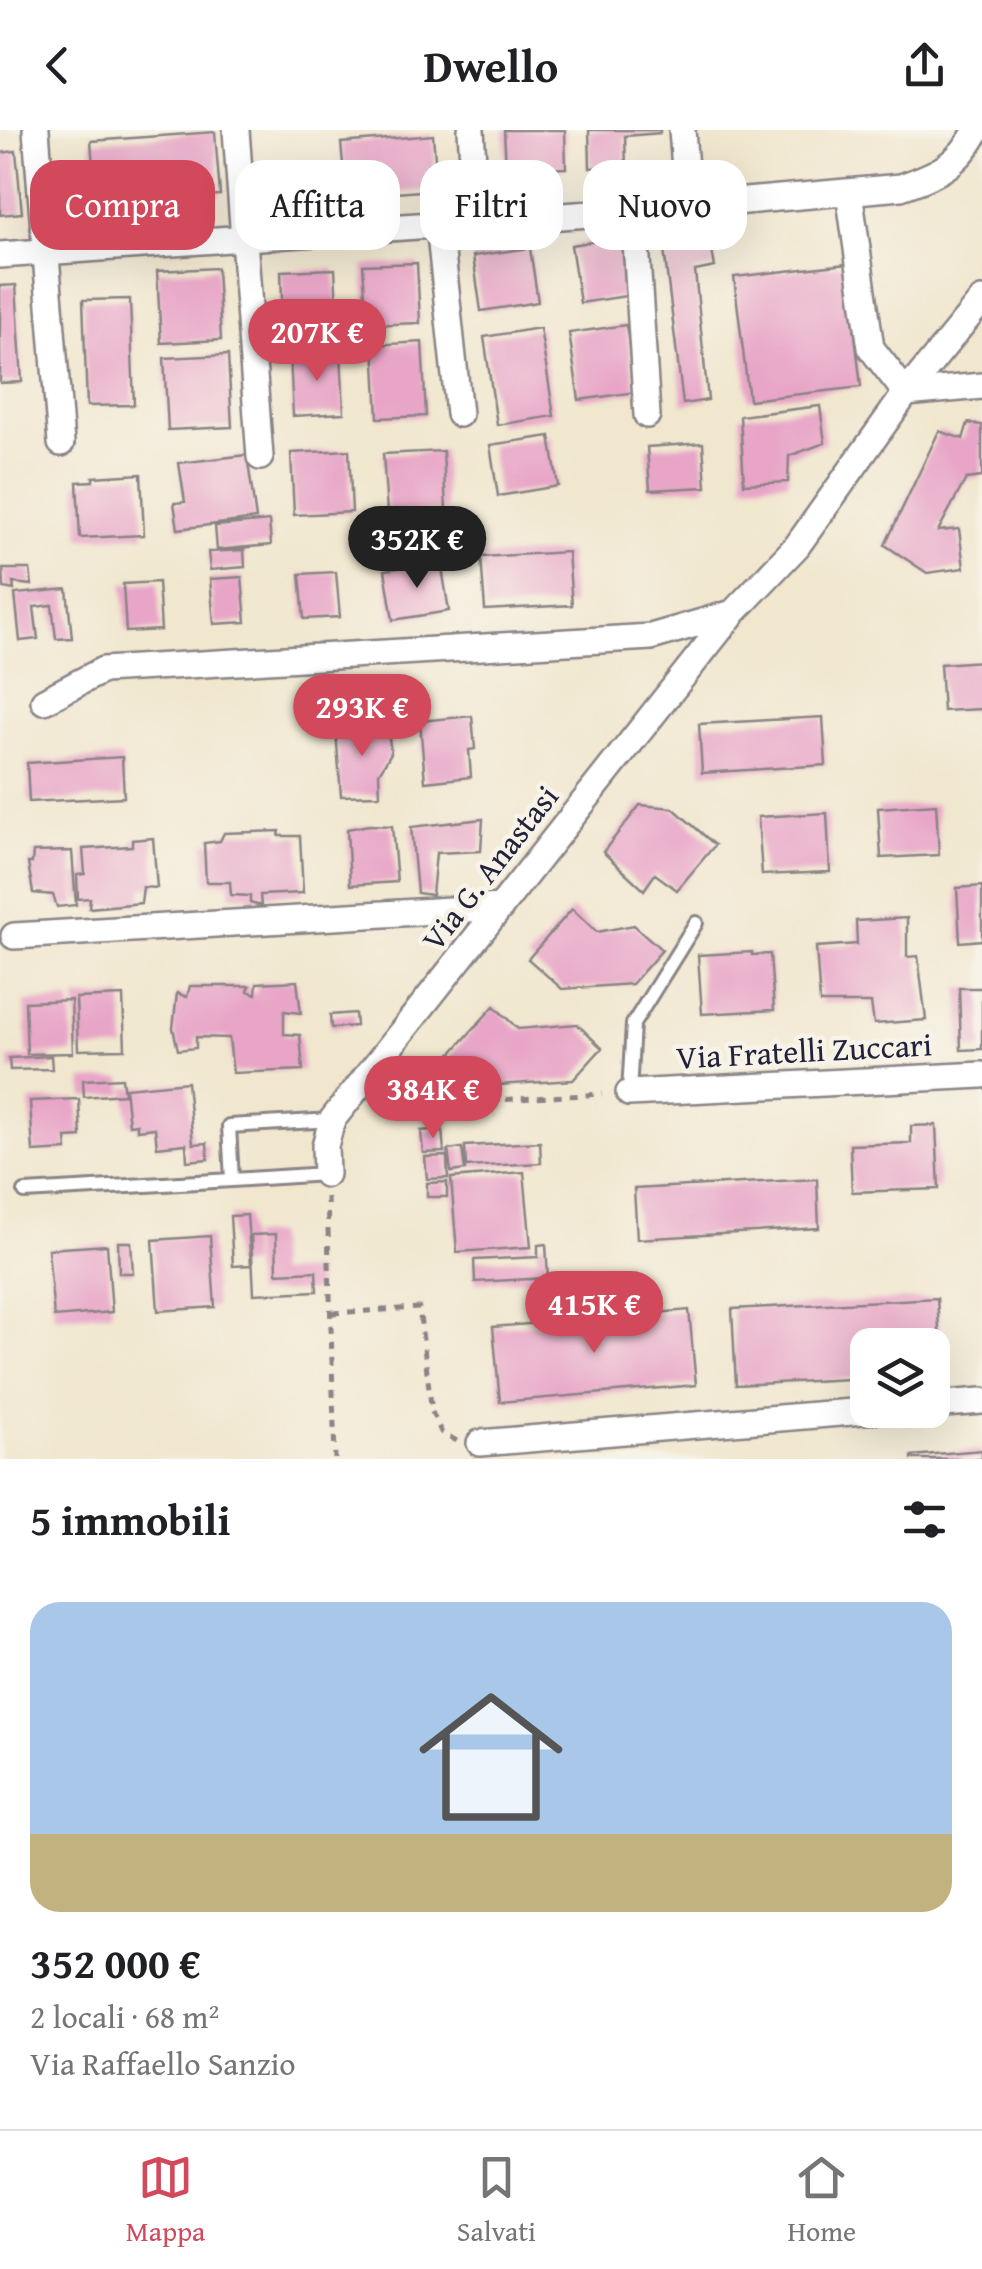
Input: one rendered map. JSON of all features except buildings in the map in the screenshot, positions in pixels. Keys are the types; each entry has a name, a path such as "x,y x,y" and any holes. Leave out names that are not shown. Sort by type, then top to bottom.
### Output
{"street":[{"path":"36,130 60,443"},
{"path":"236,130 238,160"},
{"path":"471,130 473,160"},
{"path":"682,130 684,160"},
{"path":"747,202 901,187 940,173 975,146"},
{"path":"849,192 871,348 906,393 982,386"},
{"path":"0,255 235,240"},
{"path":"243,250 260,458"},
{"path":"441,250 459,414"},
{"path":"636,250 646,415"},
{"name":"Via G. Anastasi","path":"336,1115 732,614 828,507 906,393 982,300"},
{"path":"44,701 103,670 651,637 732,614"},
{"path":"14,936 501,907"},
{"name":"Via Fratelli Zuccari","path":"628,1093 982,1075"},
{"path":"326,1174 325,1146 336,1115"},
{"path":"950,1404 982,1401"},
{"path":"480,1443 850,1412"}],"lane":[{"path":"628,1093 633,1024 696,923"},
{"path":"232,1180 229,1126 336,1115"},
{"path":"26,1192 326,1174"}],"path":[{"path":"336,1115 628,1093"},
{"path":"326,1174 335,1459"},
{"path":"332,1313 419,1308 432,1412 441,1432 460,1443 480,1443"}]}
